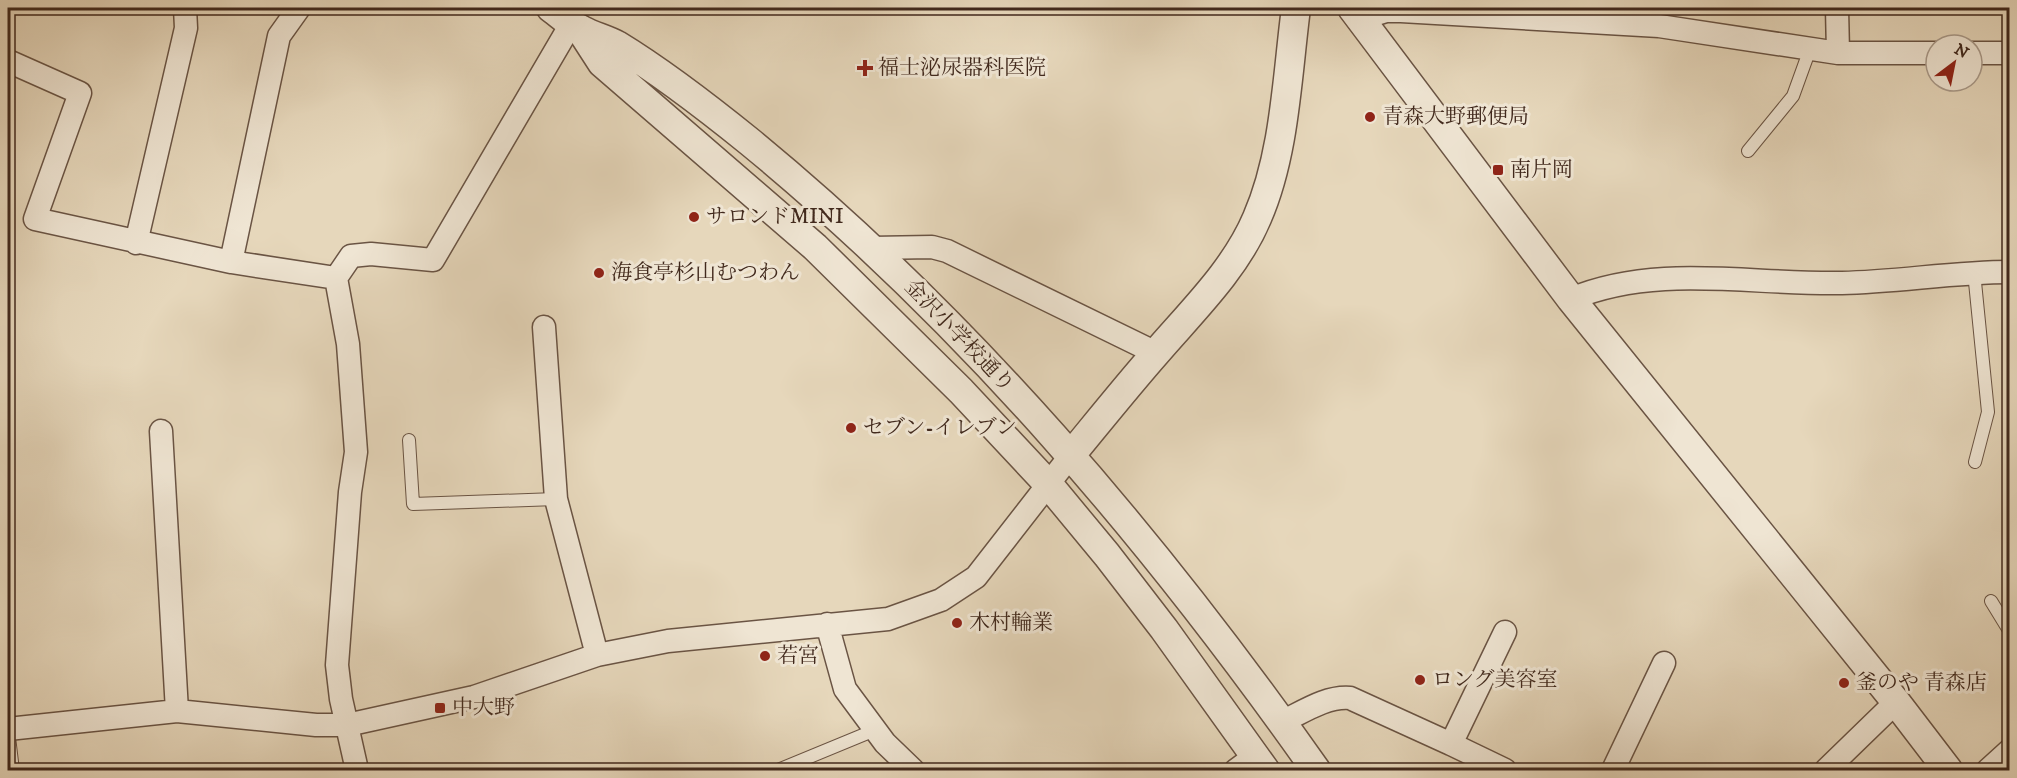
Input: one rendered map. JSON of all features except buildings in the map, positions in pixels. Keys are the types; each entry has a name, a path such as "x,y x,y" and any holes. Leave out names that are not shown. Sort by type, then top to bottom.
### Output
{"street":[{"path":"136,243 186,28 185,8"},
{"path":"231,262 279,36 299,8"},
{"path":"8,729 177,711 316,726 347,725 474,697 597,655 668,641 888,619 933,603 959,589 989,563 1071,455 1211,291 1236,257 1257,219 1271,178 1296,8"},
{"path":"1837,8 1838,53"},
{"path":"1356,13 1386,10 1658,17 1838,53 1924,53"},
{"path":"1356,13 1571,299 1896,702 1948,771"},
{"path":"357,771 337,665 350,492 356,452 348,344 336,278 351,256 371,254 433,260 567,20"},
{"name":"金沢小学校通り","path":"567,20 615,44 667,79 749,141 872,248 968,344 1071,455 1183,589 1316,771"},
{"name":"金沢小学校通り","path":"567,20 602,63 815,247 961,391 1049,485 1164,628 1252,766"},
{"path":"1984,53 2010,54"},
{"path":"8,61 80,93 35,219 231,262 336,278"},
{"path":"872,248 932,247 947,251 1156,353"},
{"path":"1571,299 1592,291 1642,280 1696,278 1840,283 1910,280 1974,272 2010,272"},
{"path":"544,327 556,499 597,655"},
{"path":"161,431 177,711"},
{"path":"826,624 845,689 875,730 914,771"},
{"path":"1451,744 1505,632"},
{"path":"1613,771 1664,663"},
{"path":"1282,723 1326,701 1339,697 1350,698 1505,771"},
{"path":"1826,771 1896,702"},
{"path":"1988,771 2010,750"}],"lane":[{"path":"1748,151 1793,96 1810,49"},
{"path":"1974,272 1988,412 1975,462"},
{"path":"409,440 413,504 556,499"},
{"path":"1991,601 2010,632"},
{"path":"8,729 13,771"},
{"path":"778,771 875,730"}],"place":[{"name":"福士泌尿器科医院","path":"865,68"},
{"name":"青森大野郵便局","path":"1370,117"},
{"name":"南片岡","path":"1498,170"},
{"name":"サロンドMINI","path":"694,217"},
{"name":"海食亭杉山むつわん","path":"599,273"},
{"name":"セブン-イレブン","path":"851,428"},
{"name":"木村輪業","path":"957,623"},
{"name":"若宮","path":"765,656"},
{"name":"ロング美容室","path":"1420,680"},
{"name":"釜のや 青森店","path":"1844,683"},
{"name":"中大野","path":"440,708"}]}
